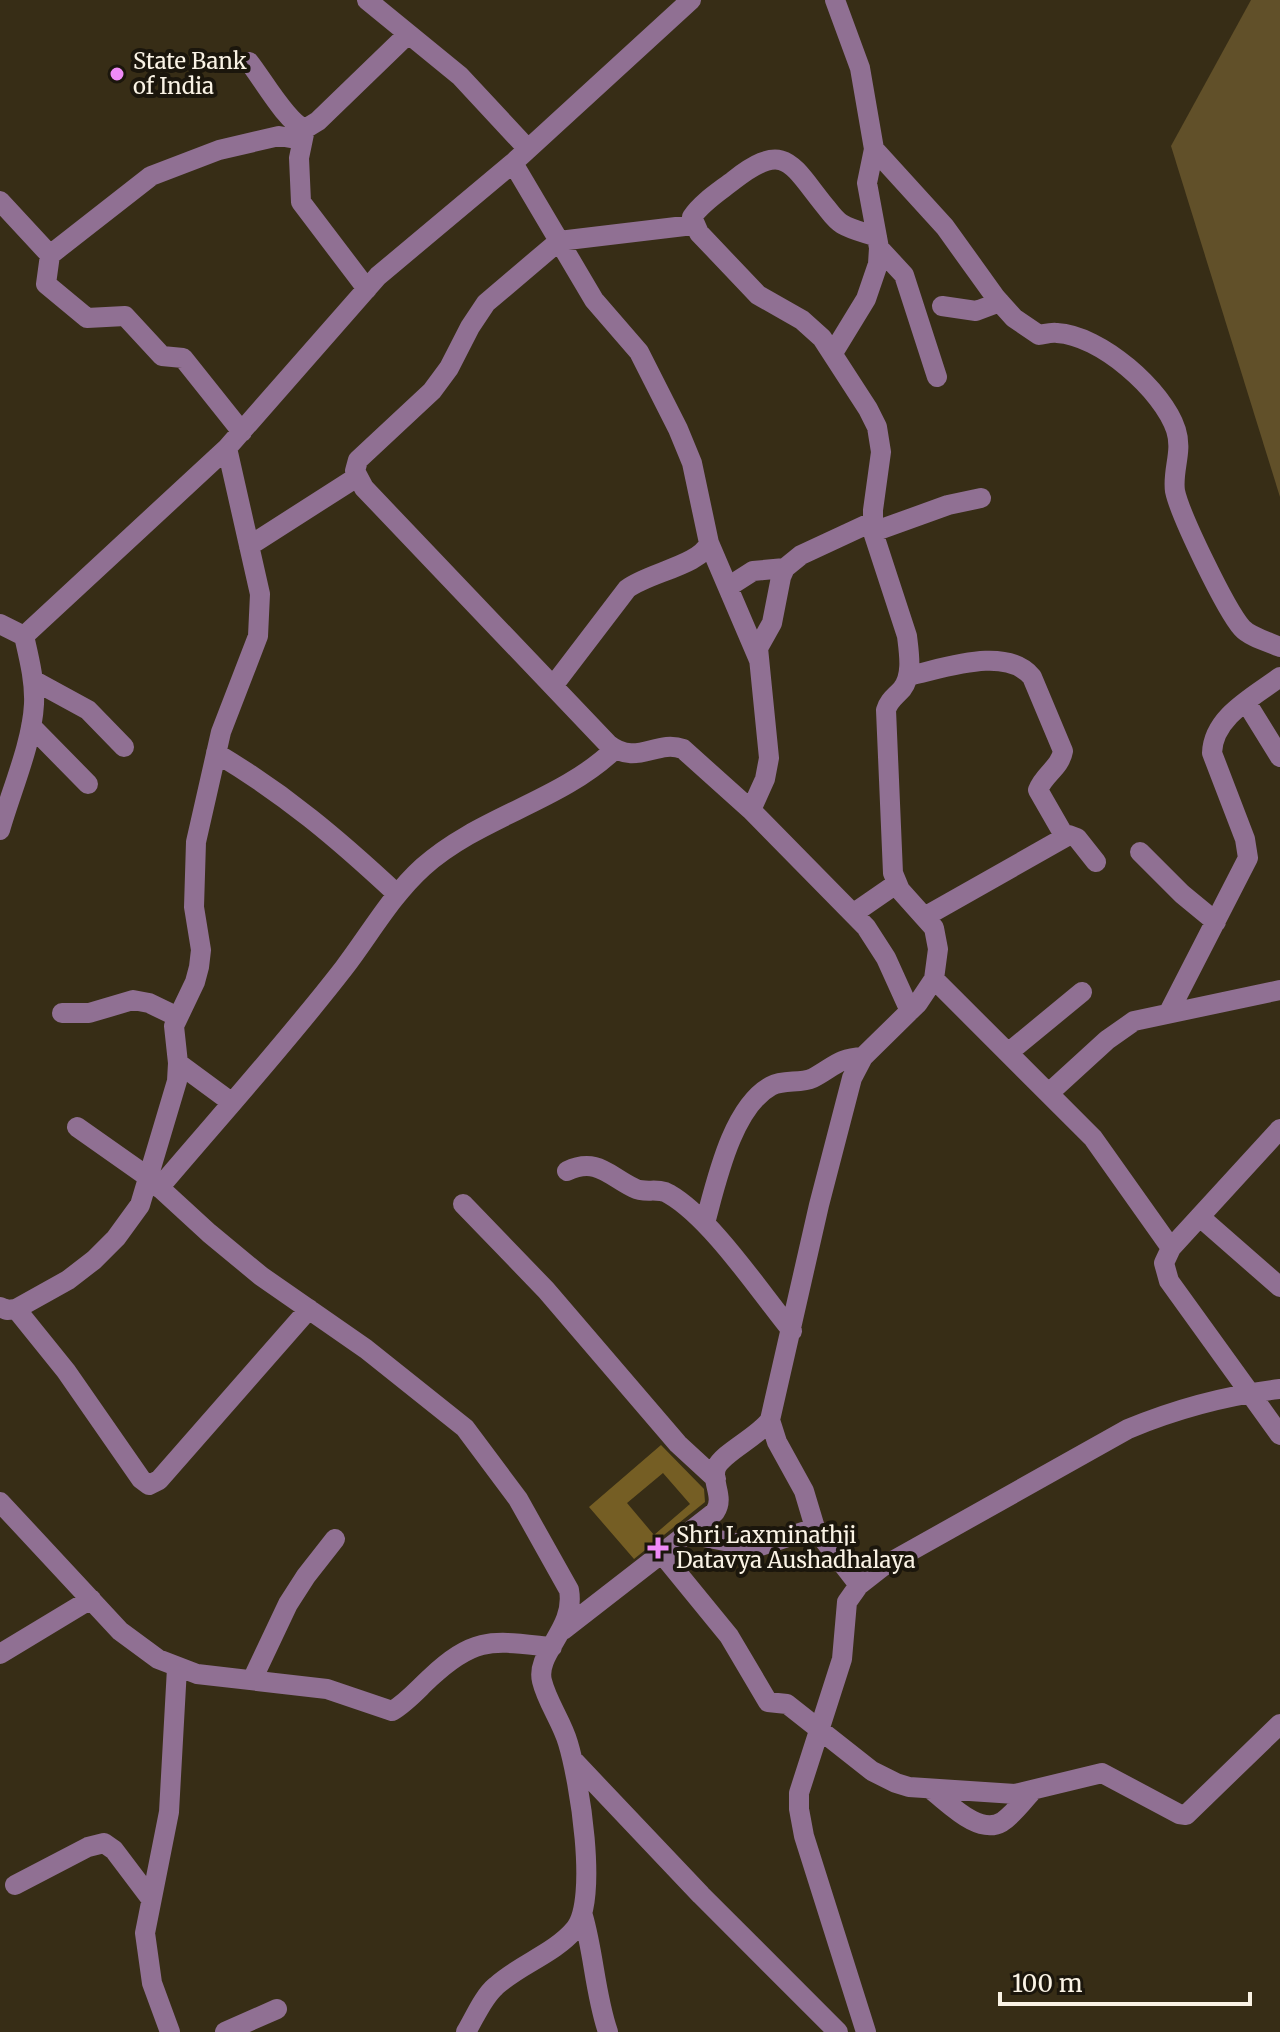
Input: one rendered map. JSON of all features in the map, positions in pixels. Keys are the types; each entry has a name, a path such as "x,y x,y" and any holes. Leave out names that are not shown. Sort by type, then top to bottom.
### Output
{"street":[{"path":"367,0 460,76 520,156 559,241 594,300 633,342 692,463 709,543 759,660"},
{"path":"24,636 227,448 378,276 520,156 691,0"},
{"path":"833,353 866,299 878,264 878,242 867,183 874,149 860,68 835,0"},
{"path":"367,289 301,202 299,158 304,134 407,35"},
{"path":"249,62 304,134"},
{"path":"242,432 183,358 162,356 125,316 87,318 46,284 50,255 151,176 219,150 279,136 304,134"},
{"path":"874,149 945,227 1014,318 1039,335 1057,333 1080,339 1126,363 1148,387 1175,426 1180,452 1175,489 1180,507 1223,598 1243,630 1280,647"},
{"path":"0,1502 141,1648 177,1668 197,1674 253,1678 327,1689 392,1711 447,1663 473,1646 499,1641 558,1638 718,1508 720,1494 715,1471 722,1460 755,1437 770,1420 819,1205 852,1078 863,1057 930,989 938,939 926,916 896,884 891,858 886,710 908,676 907,636 872,527 880,438 868,409 833,353 802,320 758,295 693,225 692,217 699,208 757,164 775,157 783,160 841,223 878,242 904,275 937,377"},
{"path":"0,201 50,255"},
{"path":"693,225 559,241 486,303 449,368 432,391 358,460 355,465 357,477 364,488 615,749 637,754 670,747 683,749 751,810 854,913 876,940 910,1011"},
{"path":"942,306 976,311 1000,302"},
{"path":"154,1183 178,1063 174,1026 199,967 201,950 194,907 196,842 221,732 258,636 260,594 227,448"},
{"path":"249,546 357,477"},
{"path":"751,810 765,779 769,758 758,646 770,629 785,568 801,555 872,527 981,498"},
{"path":"553,686 627,589 642,579 702,554 709,543"},
{"path":"728,587 753,571 785,568"},
{"path":"0,624 24,636"},
{"path":"0,830 31,726 33,680 24,636"},
{"path":"908,676 991,660 1018,664 1026,669 1063,751 1058,765 1042,781 1038,790 1065,837"},
{"path":"1169,1012 1243,869 1248,850 1212,753 1212,740 1226,719 1280,677"},
{"path":"33,680 88,710 124,747"},
{"path":"1246,702 1280,757"},
{"path":"31,726 88,784"},
{"path":"309,1309 159,1480 149,1485 141,1479 77,1386 8,1308 68,1280 105,1249 154,1183 231,1102 344,968 397,894 422,868 455,843 580,779 615,749"},
{"path":"216,753 268,784 304,811 397,894"},
{"path":"926,916 1065,837 1074,836 1096,862"},
{"path":"1140,852 1182,894 1216,922"},
{"path":"854,913 896,884"},
{"path":"934,979 1099,1145 1171,1248"},
{"path":"1049,1093 1126,1026 1169,1012 1280,990"},
{"path":"1008,1053 1082,992"},
{"path":"62,1013 89,1013 133,1000 178,1017"},
{"path":"705,1223 724,1157 743,1116 756,1099 776,1084 808,1080 839,1060 863,1057"},
{"path":"178,1063 231,1102"},
{"path":"77,1127 154,1183 261,1276 366,1349 465,1428 518,1499 569,1590 569,1614 542,1670 542,1681 563,1727 573,1760 583,1818 586,1901 583,1916 576,1928 556,1946 494,1987 466,2032"},
{"path":"1280,1129 1171,1248 1164,1263 1169,1281 1280,1435"},
{"path":"567,1171 593,1165 636,1190 664,1191 705,1223 792,1331"},
{"path":"463,1204 546,1290 678,1444 716,1479"},
{"path":"1200,1217 1280,1287"},
{"path":"866,2032 800,1823 799,1793 842,1659 847,1602 859,1585 882,1567 1128,1429 1155,1417 1250,1393 1280,1389"},
{"path":"770,1420 777,1442 804,1491 816,1531 859,1585"},
{"path":"687,1534 757,1547 801,1530 816,1531"},
{"path":"253,1678 288,1604 335,1539"},
{"path":"662,1554 729,1636 768,1702 787,1704 817,1730 886,1779 909,1787 1001,1795 1102,1773 1186,1815 1194,1811 1280,1724"},
{"path":"0,1654 91,1599"},
{"path":"170,2032 152,1983 145,1933 169,1812 177,1668"},
{"path":"573,1760 701,1895 838,2032"},
{"path":"928,1787 975,1822 990,1825 1009,1816 1033,1790"},
{"path":"15,1885 88,1847 104,1843 114,1850 151,1899"},
{"path":"583,1916 608,2032"},
{"path":"225,2032 277,2009"}],"shaded area":[{"path":"1251,0 1280,0 1280,497 1171,146"}],"building":[{"path":"661,1445 704,1489 705,1502 634,1559 589,1507","holes":["663,1473 690,1504 654,1535 627,1503"]}],"place":[{"name":"State Bank of India","path":"117,74"},
{"name":"Shri Laxminathji Datavya Aushadhalaya","path":"658,1548"}]}
